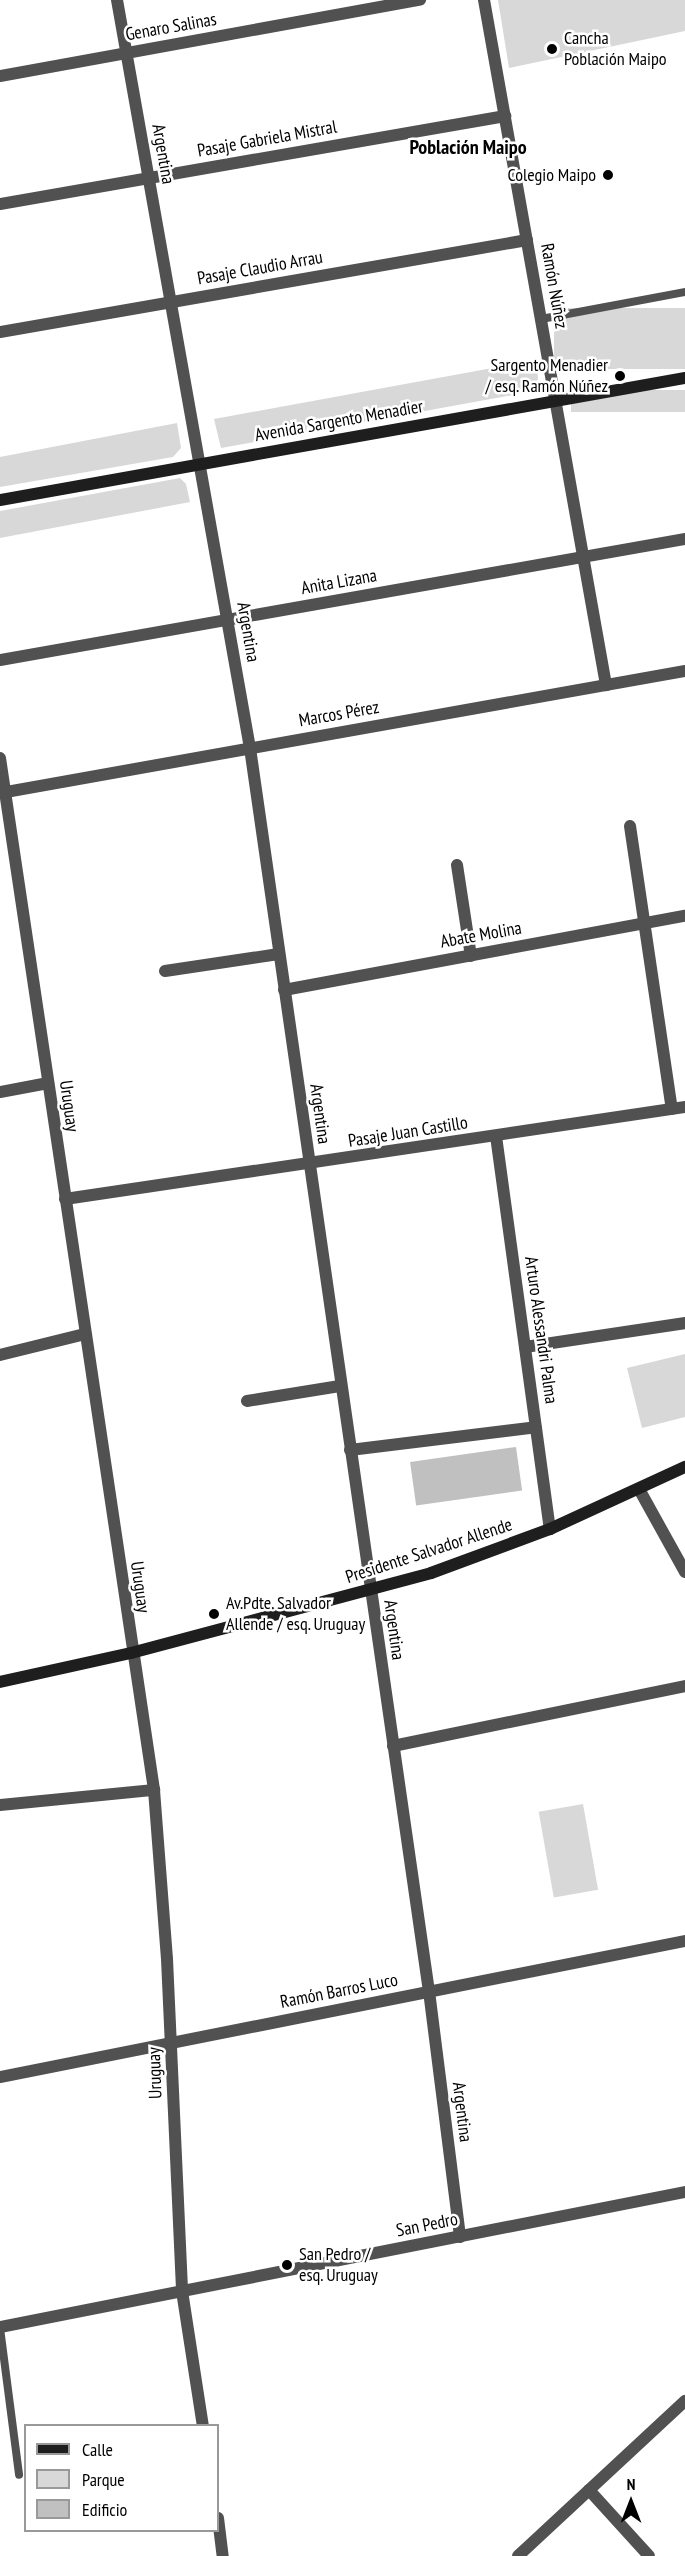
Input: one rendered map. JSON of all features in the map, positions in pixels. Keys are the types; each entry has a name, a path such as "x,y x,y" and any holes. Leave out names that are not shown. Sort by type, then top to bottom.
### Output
{"main road":[{"name":"Avenida Sargento Menadier","path":"0,500 685,378"},
{"name":"Presidente Salvador Allende","path":"0,1682 131,1653 370,1591 550,1528 685,1467"}],"street":[{"name":"Argentina","path":"117,0 250,748 340,1386 429,1991 460,2237"},
{"name":"Genaro Salinas","path":"0,76 420,0"},
{"name":"Ramón Núñez","path":"484,0 606,685"},
{"name":"Pasaje Gabriela Mistral","path":"0,204 505,116"},
{"name":"Pasaje Claudio Arrau","path":"0,332 527,240"},
{"name":"Anita Lizana","path":"0,660 685,539"},
{"name":"Marcos Pérez","path":"3,793 685,671"},
{"name":"Uruguay","path":"0,758 3,793 48,1083 131,1653 154,1790 172,2043 182,2292 203,2424"},
{"path":"630,826 672,1109"},
{"path":"457,865 471,956"},
{"name":"Abate Molina","path":"284,990 685,916"},
{"path":"165,971 279,954"},
{"path":"0,1092 48,1083"},
{"name":"Pasaje Juan Castillo","path":"65,1199 309,1165 685,1107"},
{"name":"Arturo Alessandri Palma","path":"496,1136 550,1528"},
{"path":"525,1347 685,1323"},
{"path":"0,1355 85,1334"},
{"path":"247,1401 340,1386"},
{"path":"350,1450 536,1427"},
{"path":"639,1489 685,1572"},
{"path":"393,1746 685,1686"},
{"path":"0,1805 154,1790"},
{"name":"Ramón Barros Luco","path":"0,2077 685,1941"},
{"name":"San Pedro","path":"0,2328 685,2192"},
{"path":"518,2556 685,2401"},
{"path":"589,2490 649,2556"},
{"path":"219,2526 223,2556"}],"lane":[{"path":"541,319 685,292"},
{"path":"0,2328 19,2475"}],"green space":[{"name":"Cancha Población Maipo","path":"498,0 685,0 685,31 509,68"},
{"path":"554,308 685,308 685,369 554,369"},
{"path":"536,360 538,378 535,391 221,448 214,419"},
{"path":"571,390 685,390 685,412 571,412"},
{"path":"177,423 181,448 173,457 0,487 0,457"},
{"path":"180,478 186,484 190,502 0,538 0,511"},
{"path":"685,1354 685,1417 642,1428 627,1368"},
{"path":"583,1804 598,1890 554,1897 539,1812"}],"building":[{"path":"516,1447 522,1491 416,1505 410,1462"}],"place":[{"name":"Cancha Población Maipo","path":"552,49"},
{"name":"Colegio Maipo","path":"608,175"},
{"name":"Sargento Menadier / esq. Ramón Núñez","path":"620,376"},
{"name":"Av.Pdte. Salvador Allende / esq. Uruguay","path":"214,1614"},
{"name":"San Pedro / esq. Uruguay","path":"287,2265"}],"district":[{"name":"Población Maipo","path":"468,147"}]}
